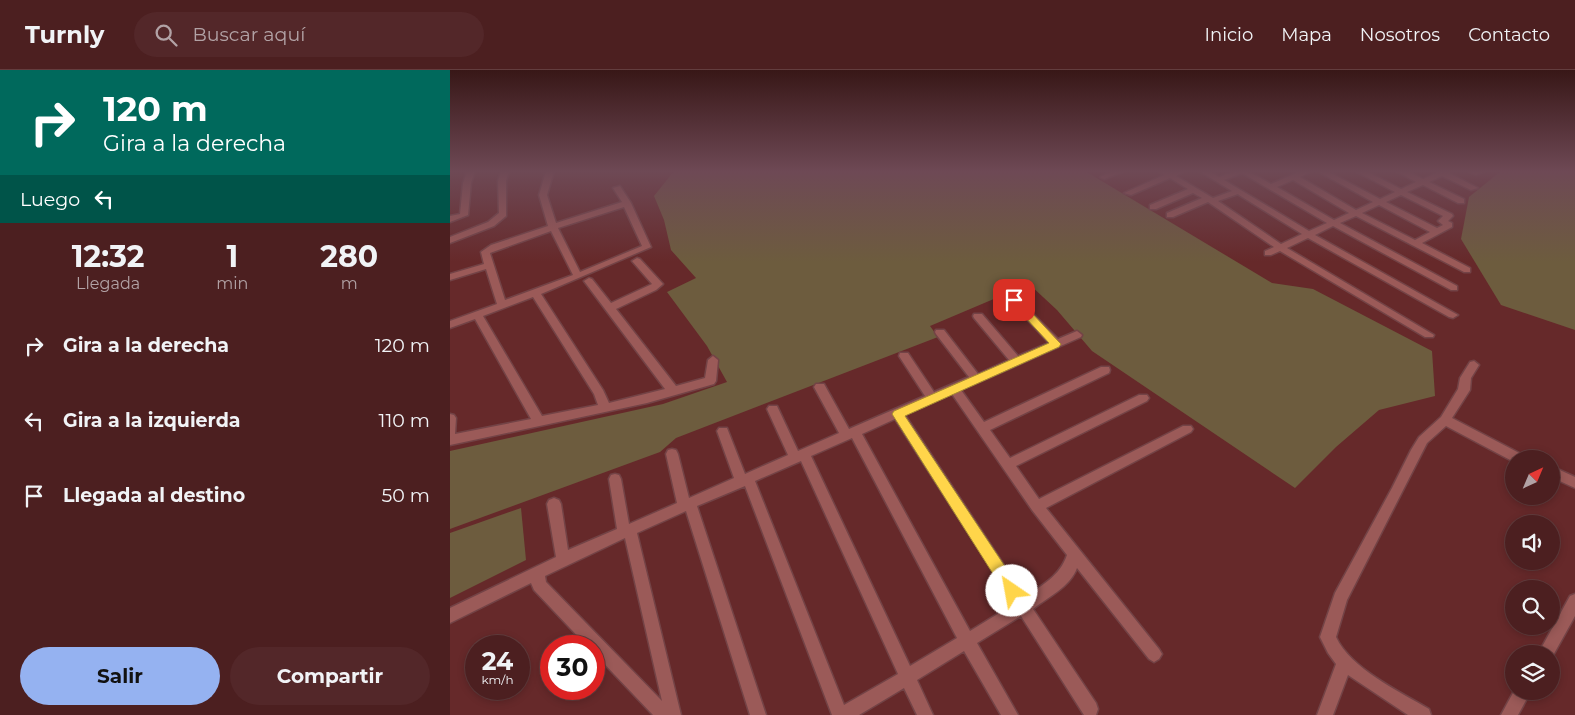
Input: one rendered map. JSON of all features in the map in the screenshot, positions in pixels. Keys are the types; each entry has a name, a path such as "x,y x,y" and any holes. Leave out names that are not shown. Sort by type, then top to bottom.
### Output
{"street":[{"path":"465,201 464,215 467,234"},
{"path":"450,240 491,224 503,214 503,201"},
{"path":"545,201 553,227 578,276"},
{"path":"1153,207 1167,201"},
{"path":"1170,215 1207,201"},
{"path":"1212,201 1280,247 1429,335"},
{"path":"1255,201 1308,234 1453,315"},
{"path":"1294,201 1454,288"},
{"path":"1336,201 1467,270"},
{"path":"1376,201 1437,232"},
{"path":"1268,253 1383,201"},
{"path":"1415,243 1449,225 1442,221 1449,216 1420,201"},
{"path":"450,325 578,276 647,246 627,203 489,249 485,252 502,305"},
{"path":"450,218 464,215"},
{"path":"609,308 658,284 638,261"},
{"path":"450,277 490,264"},
{"path":"589,281 674,391"},
{"path":"535,292 599,393 605,408"},
{"path":"1014,300 1056,344"},
{"path":"478,315 538,420"},
{"path":"978,316 1017,362"},
{"path":"940,332 977,380"},
{"path":"450,616 537,572 627,531 955,390 1077,335"},
{"path":"904,356 933,399"},
{"path":"450,440 487,434 538,420 605,408 710,381 713,360"},
{"path":"1423,715 1344,663 1328,638 1340,598 1397,492 1415,454 1423,440 1445,420 1464,390 1466,378 1474,365"},
{"path":"982,428 1105,370"},
{"path":"820,387 851,434 1010,715"},
{"path":"955,390 1037,506 1154,654"},
{"path":"1008,464 1143,398"},
{"path":"773,409 799,457 926,715"},
{"path":"898,414 1090,708"},
{"path":"450,418 450,432"},
{"path":"1445,420 1505,452"},
{"path":"1037,506 1187,429"},
{"path":"723,432 745,480 840,715"},
{"path":"672,454 687,505 758,715"},
{"path":"1560,476 1575,483"},
{"path":"615,479 673,715"},
{"path":"554,504 563,560"},
{"path":"844,715 1023,607 1058,582 1069,570 1074,554"},
{"path":"537,572 539,585 664,715"},
{"path":"1551,645 1575,601"},
{"path":"1325,715 1344,663"},
{"path":"1508,715 1517,700"}],"shaded area":[{"path":"656,201 1135,201 1272,283 1313,289 1432,351 1435,396 1379,410 1336,447 1295,488 1092,351 1057,310 1029,284 930,326 938,337 676,438 660,452 450,529 450,451 663,404 727,382 707,346 667,292 696,278 671,250 664,220"},
{"path":"1468,201 1575,201 1575,330 1501,305 1461,239"},
{"path":"521,508 526,560 450,598 450,533"}],"route":[{"path":"1012,591 898,414 1056,344 1014,300"}]}
